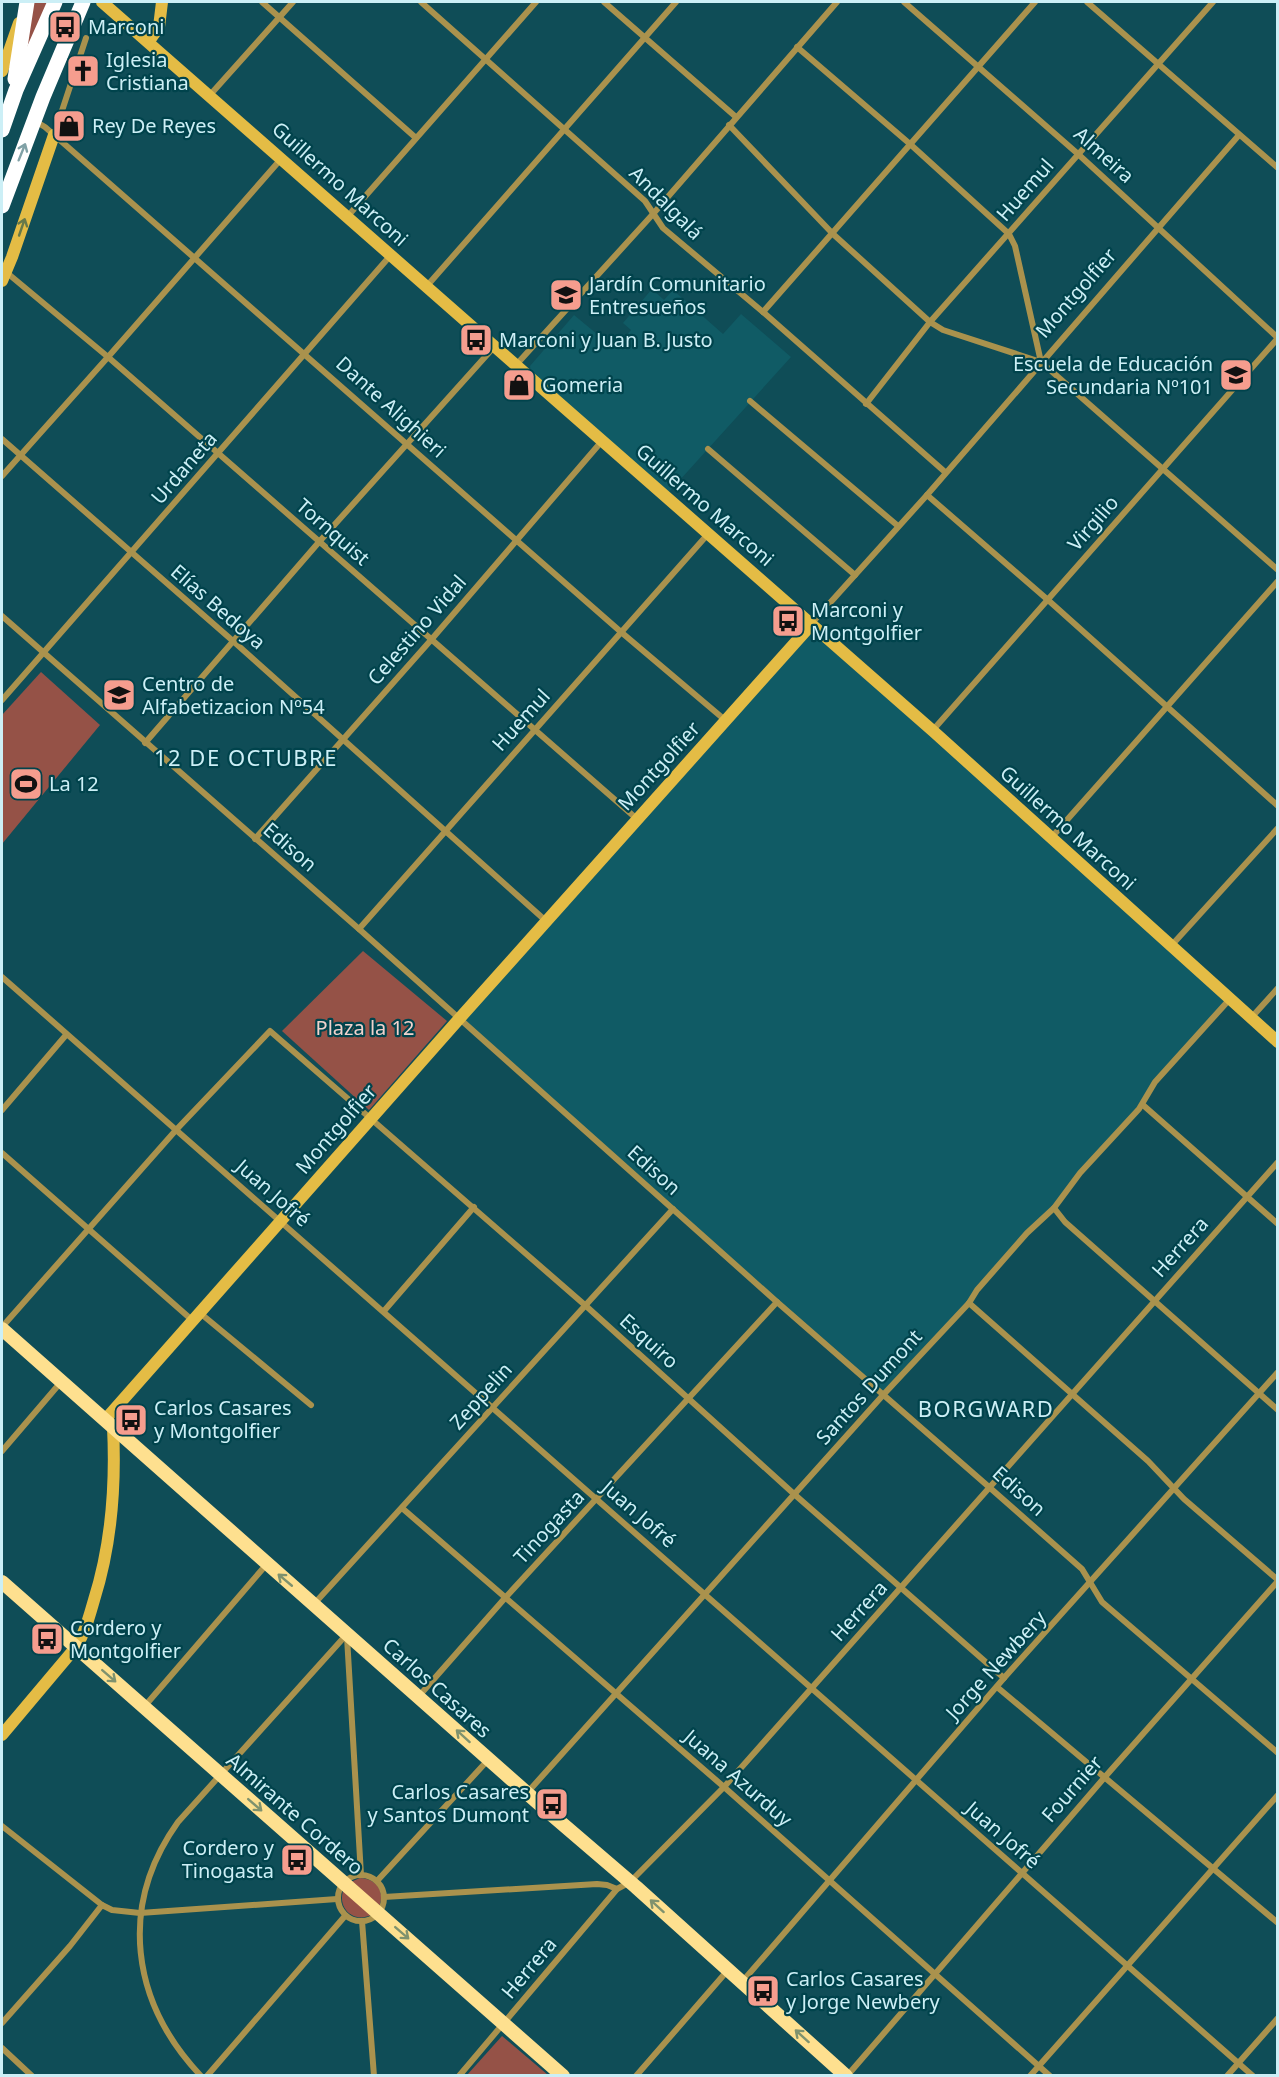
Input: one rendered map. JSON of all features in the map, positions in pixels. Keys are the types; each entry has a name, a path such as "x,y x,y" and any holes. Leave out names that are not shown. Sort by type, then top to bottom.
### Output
{"highway":[{"path":"8,112 18,65 26,2"},
{"path":"2,130 55,2"},
{"path":"2,206 83,2"}],"main road":[{"name":"Carlos Casares","path":"2,1328 266,1565 419,1696 488,1760 630,1882 846,2076"},
{"name":"Almirante Cordero","path":"2,1582 563,2076"}],"street":[{"path":"3,63 26,2"},
{"name":"Guillermo Marconi","path":"102,2 933,731 1278,1042"},
{"path":"149,41 159,27 162,2"},
{"path":"262,2 416,138"},
{"path":"210,95 293,2"},
{"name":"Andalgalá","path":"421,2 645,201 663,228 763,312 945,472"},
{"path":"346,218 536,2"},
{"path":"604,2 736,117"},
{"path":"426,287 676,2"},
{"path":"516,366 837,2"},
{"name":"Almeira","path":"904,2 1078,154 1278,338"},
{"path":"763,312 1035,2"},
{"path":"1087,2 1278,168"},
{"name":"Huemul","path":"866,404 930,322 1213,2"},
{"path":"4,277 86,38"},
{"path":"797,47 910,144 1009,234 1015,246 1041,362"},
{"name":"Dante Alighieri","path":"35,120 195,257 621,632 725,720"},
{"path":"729,125 833,234 930,322 943,330 1041,362 1278,570"},
{"name":"Montgolfier","path":"109,1424 196,1316 927,495 1239,135"},
{"path":"2,476 281,159"},
{"name":"Urdaneta","path":"2,700 390,256"},
{"name":"Tornquist","path":"4,277 108,357 637,819"},
{"name":"Virgilio","path":"933,731 1278,338"},
{"path":"145,743 319,542 494,347"},
{"path":"750,401 898,526"},
{"name":"Elías Bedoya","path":"2,439 233,641 546,921"},
{"name":"Celestino Vidal","path":"255,839 431,640 602,441"},
{"path":"708,449 855,575"},
{"path":"927,495 1278,806"},
{"name":"Huemul","path":"359,929 708,534"},
{"path":"1051,838 1278,581"},
{"name":"Edison","path":"2,616 1082,1569 1102,1602 1191,1681 1278,1753"},
{"path":"1171,947 1278,828"},
{"name":"Juan Jofré","path":"2,977 1253,2076"},
{"path":"1251,1018 1278,988"},
{"name":"Santos Dumont","path":"527,1793 884,1394 969,1303 976,1290 1020,1241 1054,1208 1077,1177 1143,1105 1155,1082 1229,1000"},
{"name":"Esquiro","path":"176,1130 270,1031 586,1305 794,1494 1004,1678"},
{"path":"2,1110 66,1035"},
{"path":"1143,1105 1278,1224"},
{"path":"2,1328 87,1228 176,1130"},
{"path":"2,1154 87,1228 311,1405"},
{"name":"Herrera","path":"459,2076 617,1889 630,1882 724,1787 1278,1162"},
{"path":"384,1311 474,1207"},
{"path":"1054,1208 1065,1222 1278,1410"},
{"name":"Zeppelin","path":"314,1605 673,1209"},
{"name":"Tinogasta","path":"419,1696 777,1302"},
{"path":"969,1303 1148,1461 1184,1499 1278,1581"},
{"name":"Jorge Newbery","path":"741,1982 1004,1678 1278,1372"},
{"path":"2,1450 61,1382"},
{"path":"2,1735 76,1647 84,1634 107,1554 114,1497 109,1424"},
{"name":"Juana Azurduy","path":"402,1508 724,1787 1050,2076"},
{"path":"144,1707 266,1565"},
{"name":"Fournier","path":"846,2076 1278,1581"},
{"path":"201,2076 170,2036 152,2002 147,1985 140,1953 140,1913 150,1873 166,1838 184,1814 347,1634"},
{"path":"347,1634 362,1875"},
{"path":"997,1687 1278,1923"},
{"path":"377,1881 488,1760"},
{"path":"1030,2076 1278,1795"},
{"path":"2,1826 102,1905 112,1910 140,1913 338,1899"},
{"path":"362,1875 377,1881 384,1897 379,1913 362,1921 345,1916 338,1899 340,1887 344,1882 349,1878 362,1875"},
{"path":"384,1897 597,1884 617,1889"},
{"path":"2,2023 70,1946 102,1905"},
{"path":"207,2076 345,1916"},
{"path":"362,1921 374,2076"},
{"path":"636,2076 728,1970"},
{"path":"1227,2076 1278,2018"},
{"path":"2,2048 32,2076"}],"shaded area":[{"path":"652,289 664,300 673,290 723,334 741,314 791,357 669,492 531,372 530,366 574,315 615,349 631,330 623,323"},
{"path":"811,625 1229,1000 1155,1082 1128,1120 1065,1195 1035,1225 969,1303 884,1394 459,1019"}],"green space":[{"path":"34,2 49,2 24,58"},
{"name":"La 12","path":"41,672 100,725 2,844 2,715"},
{"name":"Plaza la 12","path":"363,951 447,1021 369,1110 282,1031"},
{"path":"360,1878 372,1881 379,1888 381,1898 378,1909 348,1883"},
{"path":"345,1886 375,1913 360,1917 348,1913 342,1901"},
{"path":"502,2036 548,2075 467,2075"}],"place":[{"name":"Marconi","path":"65,27"},
{"name":"Iglesia Cristiana","path":"83,71"},
{"name":"Rey De Reyes","path":"69,126"},
{"name":"Jardín Comunitario Entresueños","path":"566,295"},
{"name":"Marconi y Juan B. Justo","path":"476,340"},
{"name":"Escuela de Educación Secundaria Nº101","path":"1236,375"},
{"name":"Gomeria","path":"519,385"},
{"name":"Marconi y Montgolfier","path":"788,621"},
{"name":"Centro de Alfabetizacion Nº54","path":"119,695"},
{"name":"La 12","path":"26,784"},
{"name":"Carlos Casares y Montgolfier","path":"131,1420"},
{"name":"Cordero y Montgolfier","path":"47,1639"},
{"name":"Carlos Casares y Santos Dumont","path":"552,1804"},
{"name":"Cordero y Tinogasta","path":"297,1860"},
{"name":"Carlos Casares y Jorge Newbery","path":"763,1991"}],"district":[{"name":"12 DE OCTUBRE","path":"246,758"},
{"name":"BORGWARD","path":"986,1409"}]}
